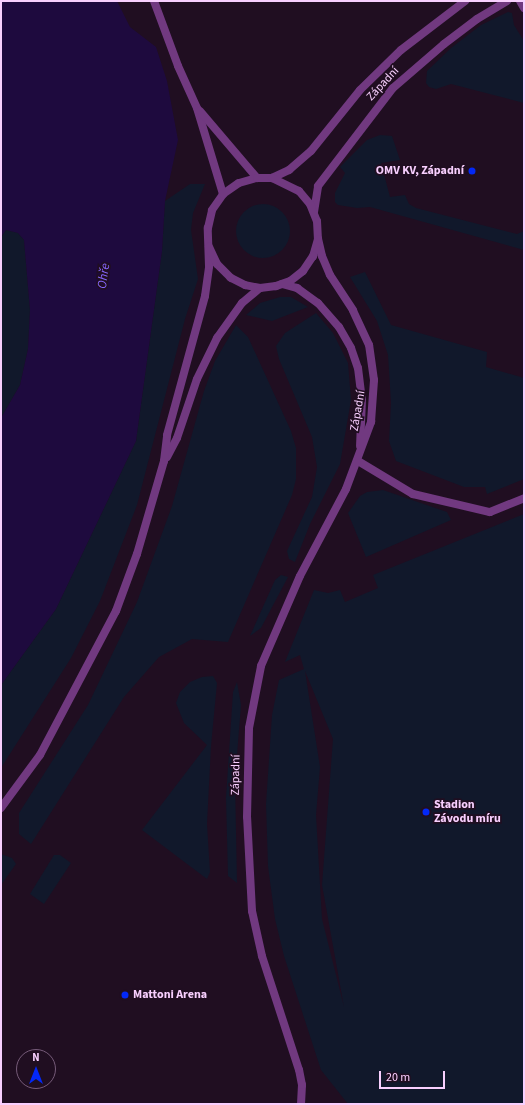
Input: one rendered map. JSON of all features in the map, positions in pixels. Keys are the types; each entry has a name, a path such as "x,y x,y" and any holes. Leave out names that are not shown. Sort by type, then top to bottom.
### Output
{"street":[{"path":"154,1 178,66 197,108 223,194"},
{"name":"Západní","path":"1,808 40,755 116,611 137,554 164,462 167,435 205,296 209,247 208,228 212,210 223,194 239,183 257,178 272,178 289,170 311,151 360,90 401,50 465,1"},
{"name":"Západní","path":"301,1104 302,1085 299,1070 262,956 252,911 247,817 248,728 261,666 300,576 328,519 346,489 359,458 371,422 374,380 373,363 359,322 330,276 322,256 314,213 318,186 393,88 444,44 477,19 506,1"},
{"path":"520,1 524,8"},
{"path":"197,108 257,178"},
{"name":"Západní","path":"272,178 298,191 314,213"},
{"name":"Západní","path":"209,247 217,264 231,278 244,285 260,288 282,284 302,271 313,256 318,239"},
{"name":"Západní","path":"282,284 297,288 318,303 339,328 351,348 358,368 362,398 359,458"},
{"name":"Západní","path":"164,462 177,438 197,380 217,338 242,303 260,288"},
{"path":"359,458 413,494 490,512 524,498"}],"shaded area":[{"path":"508,12 512,13 514,25 524,41 524,103 451,84 436,89 429,87 426,83 427,71 451,48 481,25"},
{"path":"380,135 392,136 400,160 381,163 390,197 405,195 409,204 416,208 517,234 524,231 524,250 370,207 357,208 338,205 335,202 335,193 345,173 340,167 367,140"},
{"path":"190,184 205,184 193,213 191,230 198,279 185,319 137,505 100,601 71,658 1,768 1,685 56,609 136,441 162,251 165,201"},
{"path":"263,204 273,206 282,212 288,221 290,231 288,241 282,250 273,256 263,258 253,256 244,250 238,241 236,231 238,221 244,212 253,206"},
{"path":"6,230 18,233 24,240 30,310 28,349 20,385 1,418 1,237"},
{"path":"365,272 391,325 487,352 486,367 524,378 524,479 487,494 485,487 464,487 396,461 389,441 391,403 388,355 377,321 350,277"},
{"path":"280,297 291,297 308,307 272,321 246,315 260,303"},
{"path":"316,313 333,333 348,363 351,400 340,464 310,524 295,562 289,559 287,551 312,497 317,467 312,437 279,359 276,346 285,333"},
{"path":"236,325 248,337 291,431 296,448 296,479 292,495 228,642 192,639 159,657 124,697 31,844 19,834 19,813 88,705 137,602 172,506 204,391 215,361"},
{"path":"383,490 447,512 451,520 366,557 348,513 360,496 367,492"},
{"name":"Stadion Závodu míru","path":"524,514 524,1104 348,1104 321,1070 284,956 275,919 268,866 266,804 272,715 279,680 304,669 300,655 285,662 314,590 328,593 340,590 345,602 378,588 373,575","holes":["305,671 333,739 322,885 344,1007 322,919 316,815 320,767"]},
{"path":"281,575 288,577 261,628 250,636 275,580"},
{"path":"213,676 217,683 211,746 207,824 210,872 207,879 142,830 207,745 184,723 176,703 180,692 190,682 202,677"},
{"path":"237,682 241,705 235,780 237,883 228,876 226,798 233,692"},
{"path":"1,854 12,858 16,864 1,885"},
{"path":"54,855 60,855 71,863 44,904 30,894"}],"water":[{"name":"Ohře","path":"1,1 117,1 130,27 156,47 167,81 178,140 165,201 162,251 136,441 56,609 1,685 1,418 20,385 28,349 30,310 24,240 18,233 6,230 1,237"}],"place":[{"name":"OMV KV, Západní","path":"472,171"},
{"name":"Stadion Závodu míru","path":"426,812"},
{"name":"Mattoni Arena","path":"125,995"}]}
